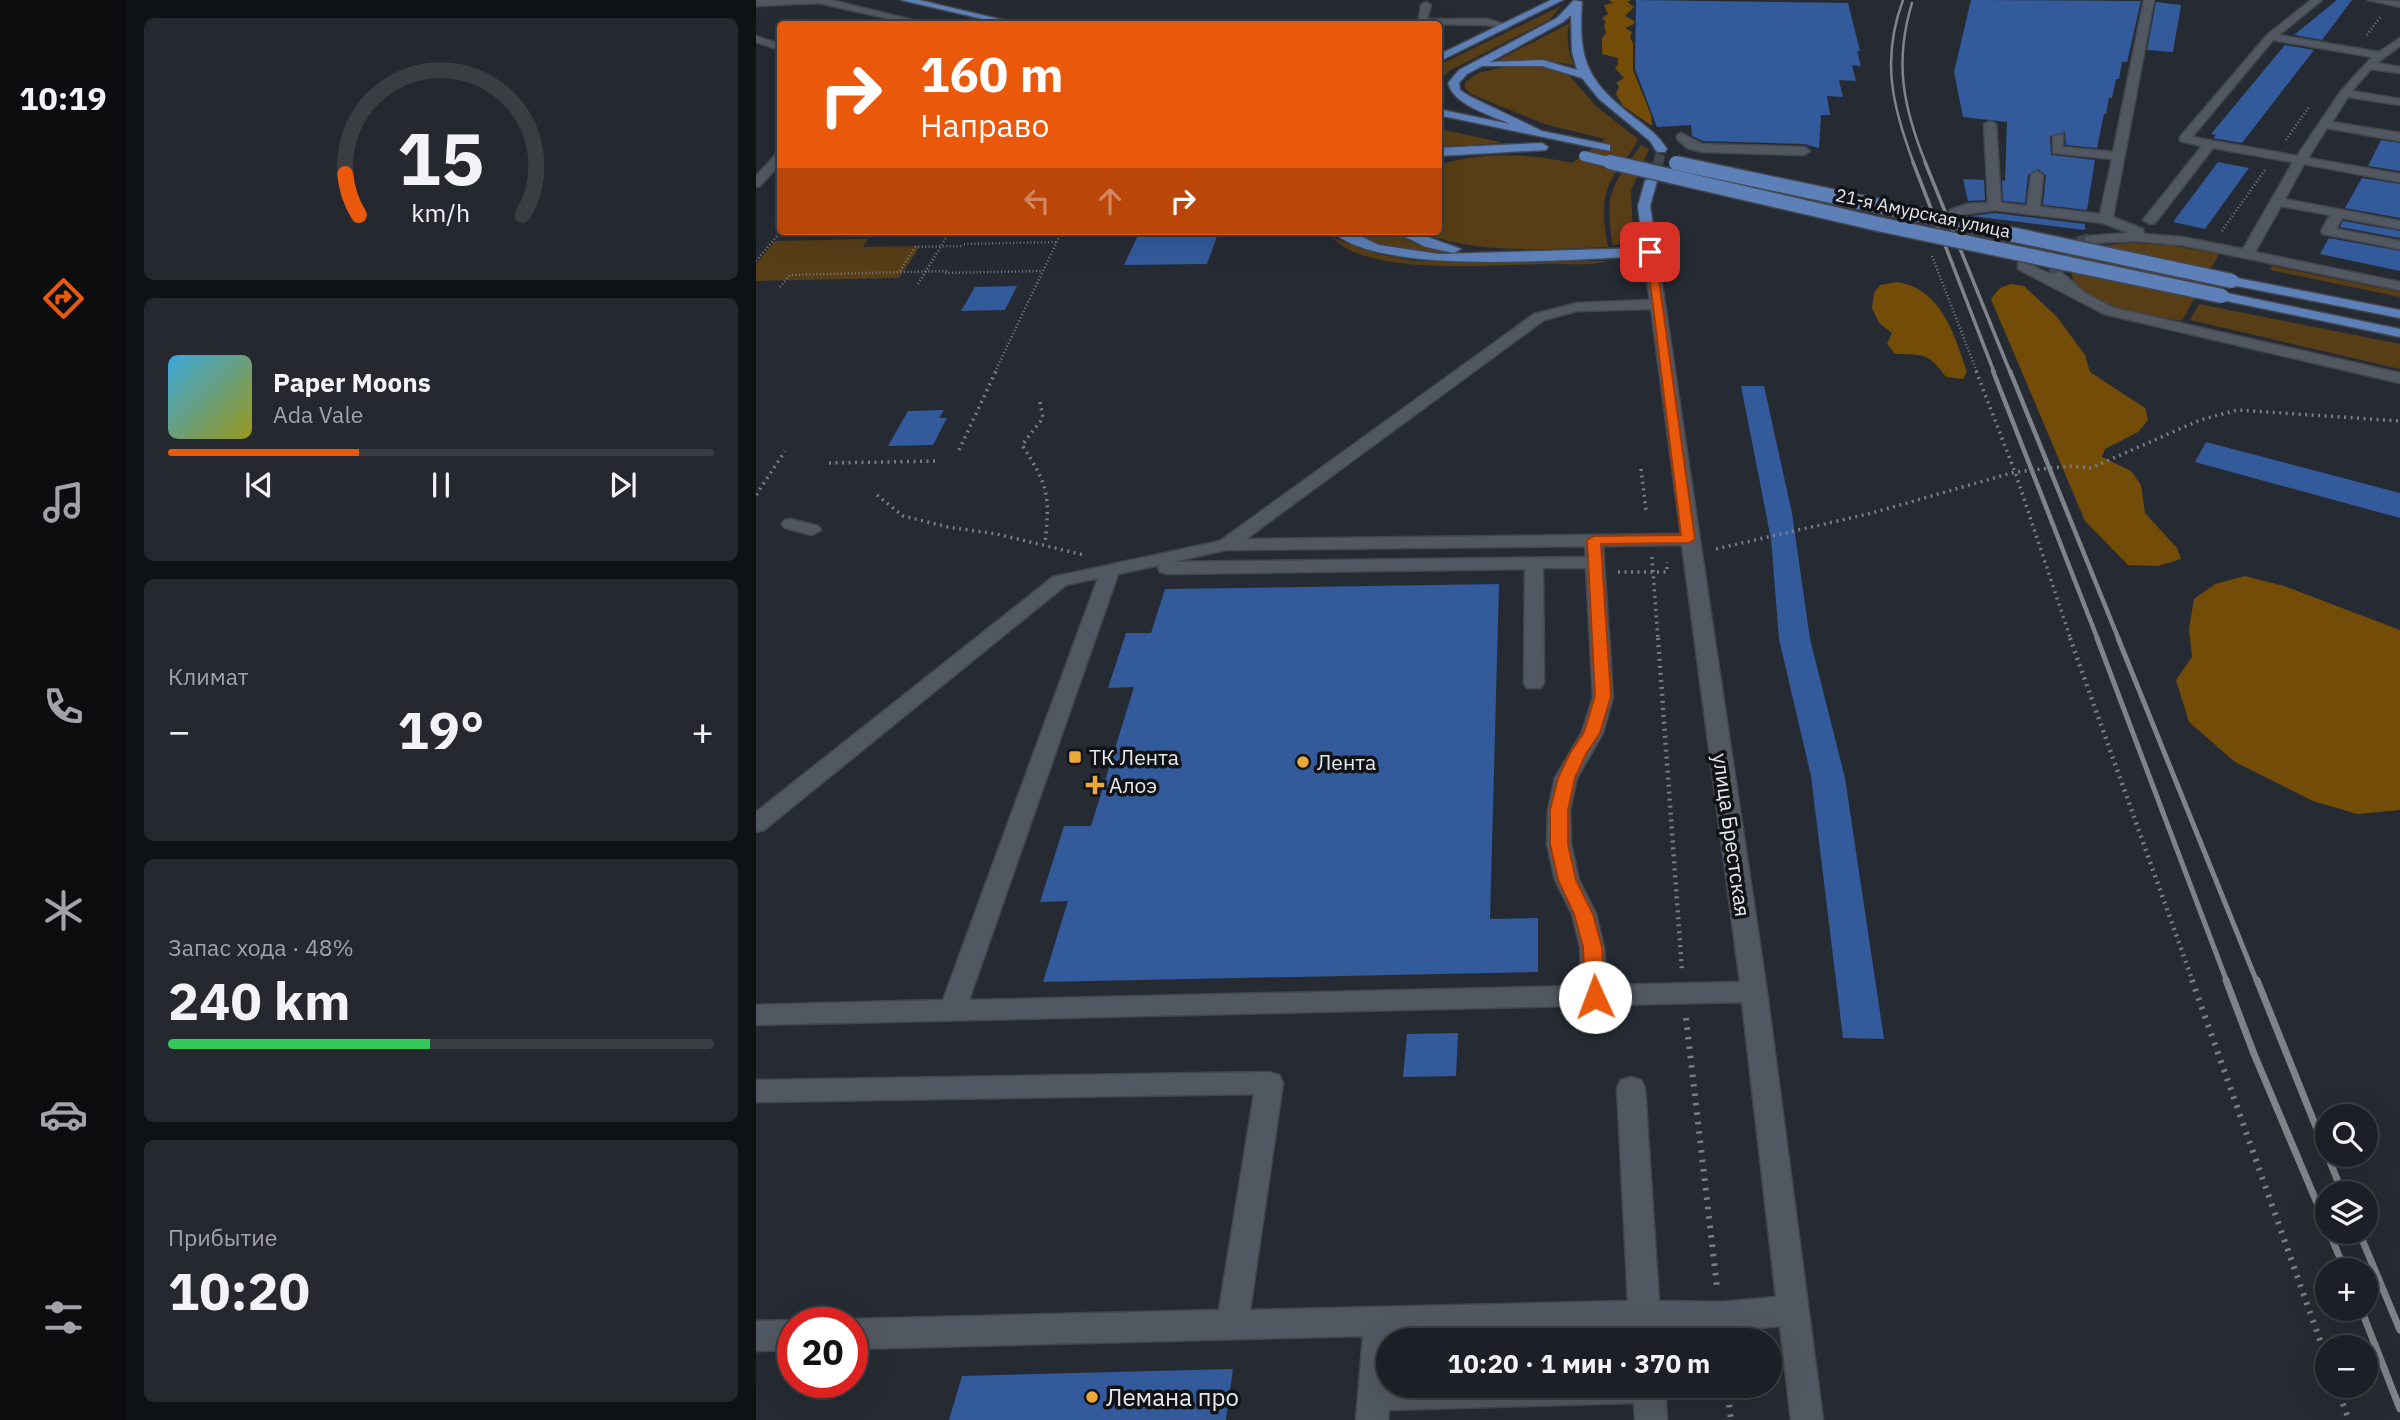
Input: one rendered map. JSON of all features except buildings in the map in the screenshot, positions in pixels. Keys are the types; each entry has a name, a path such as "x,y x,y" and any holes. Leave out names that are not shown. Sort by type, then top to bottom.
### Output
{"main road":[{"path":"906,0 1001,21"},
{"path":"1442,56 1555,1 1577,2"},
{"path":"1538,133 1458,94 1453,83 1458,76 1560,20 1577,2"},
{"path":"1577,2 1574,45 1584,75 1601,96 1655,139 1661,149"},
{"path":"1470,69 1494,64 1532,62 1564,67 1584,75"},
{"name":"21-я Амурская улица","path":"1442,113 2232,281 2400,314"},
{"name":"21-я Амурская улица","path":"1442,125 1878,224 2400,333"},
{"path":"1442,152 1542,147"},
{"path":"1442,158 1481,149"},
{"path":"1346,235 1362,244 1406,255 1455,259 1650,252 1644,206 1651,181"},
{"path":"1410,235 1440,247 1517,255"}],"street":[{"path":"756,3 810,0 910,21"},
{"path":"756,16 810,0"},
{"path":"2106,219 2149,0"},
{"path":"2318,0 2271,37 2184,139 2400,178"},
{"path":"2372,0 2400,4"},
{"path":"1421,21 1426,5"},
{"path":"1442,22 1487,22 1506,26"},
{"path":"2271,37 2378,55"},
{"path":"756,39 777,46"},
{"path":"2248,253 2300,160 2345,93 2378,55 2400,41"},
{"path":"2368,65 2400,70"},
{"path":"2345,93 2400,102"},
{"path":"1990,124 1995,206"},
{"path":"2326,124 2400,137"},
{"path":"2059,136 2057,150 2118,156"},
{"path":"1681,137 1691,145 1702,148 1804,151"},
{"path":"2150,220 2210,144"},
{"path":"756,183 777,160"},
{"path":"2033,211 2037,175"},
{"path":"2277,201 2400,225"},
{"path":"1955,213 1966,208 1995,206 2106,219 2150,237"},
{"path":"2338,213 2328,231 2400,245"},
{"path":"2090,240 2131,235 2150,237 2248,253 2400,286"},
{"name":"улица Брестская","path":"1650,252 1754,992 1807,1420"},
{"path":"2023,266 2061,281 2081,298 2109,311 2400,378"},
{"path":"1226,545 1539,317 1577,307 1658,304"},
{"path":"791,524 812,530"},
{"path":"756,824 1060,581 1226,545 1689,539"},
{"path":"1594,540 1603,696 1592,733 1578,753 1566,778 1559,810 1559,844 1567,880 1584,914 1592,947 1595,997"},
{"path":"1118,570 1534,563 1596,567"},
{"path":"1534,563 1534,683"},
{"path":"953,1009 1118,570"},
{"path":"756,1015 1754,992"},
{"path":"756,1091 1269,1083 1232,1325"},
{"path":"1631,1088 1645,1328"},
{"path":"868,1334 1380,1321 1645,1328 1793,1310"},
{"path":"1380,1321 1373,1407 1497,1398"},
{"path":"756,1336 777,1335"},
{"path":"1650,1398 1651,1420"}],"path":[{"path":"918,284 948,235"},
{"path":"959,450 1060,235"},
{"path":"756,261 778,236"},
{"path":"899,272 915,247 1056,242"},
{"path":"1931,253 2015,472 2049,578 2318,1335"},
{"path":"780,287 790,275 1041,271"},
{"path":"1040,402 1043,418 1022,445 1046,480 1050,496 1045,544"},
{"path":"1713,550 1872,513 2015,472 2070,466 2091,468 2200,420 2237,410 2400,421"},
{"path":"756,495 786,451"},
{"path":"829,463 939,461"},
{"path":"1641,469 1646,510"},
{"path":"877,495 903,516 1045,544 1094,558 1118,570"},
{"path":"1652,556 1683,994 1720,1317"},
{"path":"1596,567 1667,572 1667,562"},
{"path":"1728,1398 1731,1420"},
{"path":"2341,1398 2349,1420"}],"shaded area":[{"path":"1609,0 1631,0 1627,2 1634,7 1625,16 1634,21 1634,24 1625,28 1632,32 1630,37 1633,43 1633,70 1651,115 1652,126 1623,106 1616,94 1619,86 1616,83 1624,78 1615,68 1618,58 1602,54 1606,22 1602,18 1608,14 1604,5 1613,3"},
{"path":"1561,6 1549,20 1449,71 1442,78 1442,64"},
{"path":"1570,23 1568,45 1574,65 1542,60 1498,60"},
{"path":"1510,66 1538,66 1567,73 1596,106 1638,139 1608,186 1604,215 1608,247 1510,249 1463,244 1428,235 1442,235 1442,164 1505,155 1572,163 1605,139 1544,124 1471,94 1465,88 1465,82 1478,73"},
{"path":"1442,130 1496,141 1501,143 1442,147"},
{"path":"1641,145 1649,149 1631,191 1633,235 1627,241 1613,246 1610,214 1612,192"},
{"path":"1357,235 1398,235 1416,244 1453,253 1415,253"},
{"path":"1333,238 1378,254 1413,261 1607,261 1584,264 1432,266 1373,258 1350,250"},
{"path":"868,239 863,247 920,246 899,278 756,281 756,264 775,241"},
{"path":"2134,243 2170,245 2219,254 2182,321 2109,305 2084,291 2073,281 2071,268 2076,260 2090,250"},
{"path":"2272,266 2400,292 2400,297 2270,270"},
{"path":"1898,282 1926,294 1936,304 1957,343 1967,372 1963,379 1946,377 1924,356 1895,354 1887,344 1892,333 1879,323 1872,308 1874,293 1880,285"},
{"path":"2011,284 2024,286 2057,317 2085,355 2090,372 2145,408 2148,420 2138,432 2105,449 2102,457 2131,471 2141,485 2145,513 2177,548 2181,559 2158,566 2128,565 2085,521 1991,299 2000,288"},
{"path":"2199,304 2400,344 2400,369 2190,320"},
{"path":"2245,576 2284,586 2400,630 2400,810 2357,814 2313,801 2235,762 2189,722 2176,680 2192,657 2189,629 2194,599 2215,584"}],"tunnel":[{"path":"1658,164 1661,149"},
{"path":"1651,181 1659,162"},
{"path":"2056,275 2061,256 2077,244 2090,240"}],"railway":[{"path":"1903,0 1892,42 1892,82 1900,122 1914,164"},
{"path":"1912,3 1906,25 1902,65 1907,104 1926,164"},
{"path":"1913,162 1994,372"},
{"path":"1925,162 2010,372"},
{"path":"1993,371 2098,640"},
{"path":"2010,371 2119,640"},
{"path":"2097,638 2227,982"},
{"path":"2118,638 2257,982"},
{"path":"2226,980 2315,1198"},
{"path":"2257,980 2338,1181"},
{"path":"2334,1244 2340,1258"},
{"path":"2364,1244 2400,1330"},
{"path":"2366,1321 2400,1409"}],"place":[{"name":"ТК Лента","path":"1075,757"},
{"name":"Лента","path":"1303,762"},
{"name":"Алоэ","path":"1095,785"},
{"name":"Лемана про","path":"1092,1397"}],"route":[{"path":"1595,997 1592,947 1584,914 1567,880 1559,844 1559,810 1566,778 1578,753 1592,733 1603,696 1594,540 1689,539 1650,252"}]}
